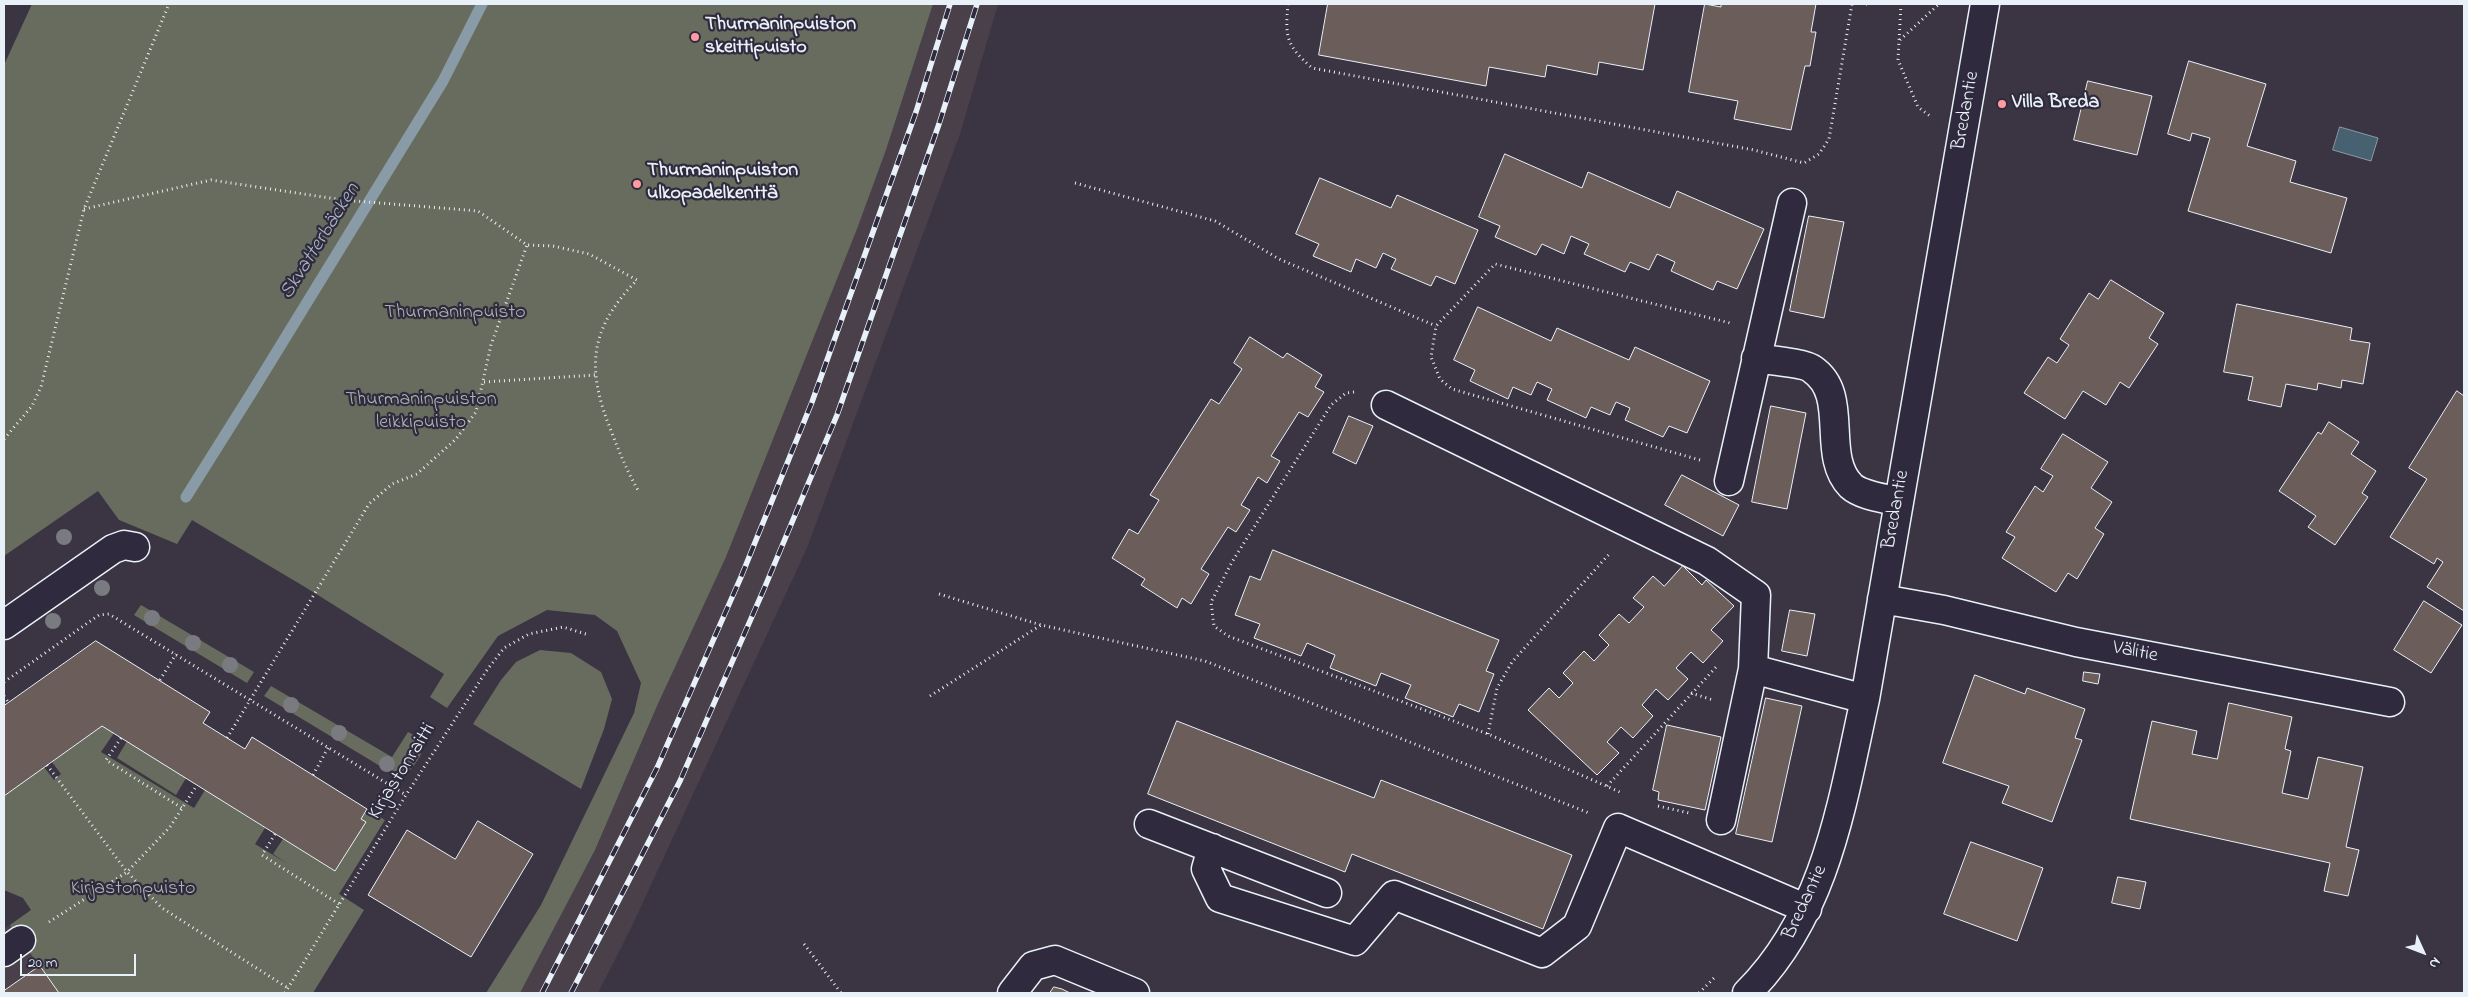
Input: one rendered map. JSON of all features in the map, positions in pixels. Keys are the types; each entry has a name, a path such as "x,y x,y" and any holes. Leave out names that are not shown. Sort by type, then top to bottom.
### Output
{"street":[{"name":"Bredantie","path":"1747,993 1762,979 1786,947 1807,909 1829,854 1865,699 1985,4"},
{"path":"1731,474 1792,203"},
{"path":"1756,358 1811,367 1821,377 1831,396 1838,466 1852,486 1866,493 1899,502"},
{"path":"1386,404 1707,561 1756,595 1753,669 1721,820"},
{"path":"4,625 113,549 124,545 135,547"},
{"name":"Välitie","path":"1882,600 1944,610 2076,642 2390,702"},
{"path":"1753,669 1865,699"},
{"path":"1149,824 1327,893"},
{"path":"1212,848 1206,869 1220,898 1355,941 1394,895 1542,953 1577,926 1618,828 1807,909"},
{"path":"1012,993 1033,966 1054,960 1135,993"}],"path":[{"path":"4,439 32,406 41,387 84,209 169,4"},
{"path":"1288,4 1286,28 1293,52 1312,68 1754,150 1804,163 1819,154 1828,139 1852,4"},
{"path":"1901,4 1898,60 1918,107 1934,119"},
{"path":"1900,40 1939,4"},
{"path":"84,209 211,180 342,200 478,211 527,245 553,246 589,254 637,280 618,299 603,327 596,353 595,375 600,404 628,474 639,492"},
{"path":"1075,183 1215,221 1279,259 1436,326"},
{"path":"227,738 368,504 392,484 417,474 456,439 476,412 491,345 527,245"},
{"path":"1731,474 1685,458 1452,389 1440,379 1431,357 1436,326 1495,264 1762,330"},
{"path":"484,382 595,375"},
{"path":"1386,404 1362,391 1346,393 1331,405 1228,570 1211,602 1214,626 1228,636 1488,734 1624,794"},
{"path":"1488,734 1497,688 1512,662 1635,526"},
{"path":"939,594 1041,625 1205,661 1577,807 1618,828"},
{"path":"4,682 99,615 109,614 406,794"},
{"path":"930,696 1041,625"},
{"name":"Kirjastonraitti","path":"286,993 406,794 487,670 504,648 529,634 563,627 589,635"},
{"path":"1607,786 1691,693 1756,627"},
{"path":"160,680 176,654"},
{"path":"4,696 8,702"},
{"path":"121,738 106,760 182,808"},
{"path":"313,775 329,746"},
{"path":"47,765 127,872 162,908 288,988"},
{"path":"13,946 127,872 170,827 197,785"},
{"path":"1650,804 1721,820"},
{"path":"275,834 262,855 339,904"},
{"path":"804,944 841,993"}],"shaded area":[{"path":"933,4 998,4 960,134 807,548 632,926 598,993 520,993 595,850 657,706 726,557 857,229 886,150"},
{"path":"31,910 86,993 4,993 4,929"}],"green space":[{"name":"Thurmaninpuisto","path":"32,4 933,4 886,150 857,229 726,557 657,706 595,850 520,993 486,993 541,905 634,713 641,683 617,631 595,615 547,610 498,636 447,708 430,697 444,674 305,587 192,520 177,544 119,520 98,491 4,556 4,65"},
{"path":"141,605 254,672 247,683 134,615"},
{"path":"540,650 571,653 601,672 612,699 604,729 581,789 473,724 501,680 516,662"},
{"path":"271,686 392,757 408,732 415,736 422,745 421,754 410,770 392,772 264,696"},
{"name":"Kirjastonpuisto","path":"102,726 114,733 101,752 194,808 205,790 265,828 255,844 288,864 273,854 283,839 335,871 365,822 361,819 367,809 385,820 339,894 364,910 313,993 59,993 10,925 31,910 23,898 4,890 4,796 44,767 54,780 61,774 52,762"},
{"path":"127,741 186,778 176,795 117,758"}],"water":[{"path":"2340,127 2378,138 2371,161 2333,150"}],"building":[{"path":"1328,4 1655,4 1643,70 1599,62 1597,75 1547,65 1545,77 1489,67 1486,86 1319,55"},
{"path":"1705,4 1721,7 1721,4 1816,4 1811,32 1816,32 1810,66 1805,66 1791,130 1734,119 1738,101 1689,92"},
{"path":"2189,61 2266,84 2247,146 2296,161 2290,182 2347,198 2331,253 2188,211 2210,138 2192,133 2190,141 2168,134"},
{"path":"2088,81 2152,96 2137,155 2074,140"},
{"path":"1505,154 1582,188 1588,172 1670,208 1677,191 1764,229 1737,289 1717,281 1713,290 1671,271 1675,262 1657,254 1649,270 1630,262 1625,272 1584,254 1589,244 1571,236 1564,254 1542,244 1536,255 1495,237 1500,226 1479,217"},
{"path":"1320,178 1391,208 1397,195 1478,230 1455,284 1436,276 1431,286 1391,269 1396,259 1383,253 1376,268 1356,259 1351,272 1313,256 1319,244 1296,234"},
{"path":"1809,216 1844,222 1824,318 1790,311"},
{"path":"2111,280 2164,313 2149,338 2158,344 2129,388 2120,382 2106,405 2083,391 2065,419 2024,393 2048,357 2057,363 2069,345 2060,339 2089,293 2098,299"},
{"path":"2237,304 2352,328 2350,340 2370,343 2363,384 2342,380 2341,388 2318,383 2317,390 2286,384 2281,407 2248,400 2253,377 2224,372"},
{"path":"1478,307 1551,341 1557,328 1629,360 1635,347 1710,381 1687,433 1669,426 1663,437 1625,420 1630,408 1616,402 1610,415 1591,407 1586,418 1547,400 1552,389 1537,382 1531,395 1513,387 1508,399 1470,381 1475,370 1454,360"},
{"path":"1250,337 1283,358 1287,353 1322,375 1315,387 1324,392 1308,417 1299,412 1271,456 1280,461 1267,483 1258,477 1241,505 1250,510 1236,532 1228,527 1201,569 1209,574 1191,604 1182,598 1177,608 1141,585 1145,579 1112,558 1129,529 1138,534 1159,500 1150,495 1211,399 1219,404 1242,369 1234,363"},
{"path":"2457,391 2464,396 2464,611 2427,587 2443,562 2437,558 2434,564 2390,537 2427,479 2409,468"},
{"path":"1771,406 1806,413 1787,509 1752,502"},
{"path":"1349,416 1373,426 1356,464 1333,453"},
{"path":"2329,422 2359,442 2351,454 2376,471 2362,493 2368,497 2335,545 2308,527 2316,516 2279,491 2318,432 2321,434"},
{"path":"2063,434 2108,462 2091,488 2112,502 2095,528 2104,534 2077,579 2068,573 2056,592 2002,558 2015,537 2006,532 2035,486 2043,492 2053,476 2041,469"},
{"path":"1682,475 1739,505 1723,536 1665,505"},
{"path":"1273,550 1499,640 1486,671 1494,674 1479,712 1459,704 1453,717 1405,698 1411,685 1381,673 1376,686 1330,668 1335,655 1307,643 1301,656 1254,638 1260,624 1235,615 1250,576 1260,580"},
{"path":"1683,566 1702,585 1706,580 1734,606 1711,630 1723,641 1703,663 1691,652 1676,668 1688,679 1668,700 1656,689 1642,705 1653,716 1633,738 1621,727 1607,742 1619,753 1597,775 1528,710 1549,688 1559,698 1573,683 1563,673 1584,651 1594,661 1609,645 1599,635 1619,614 1629,623 1644,607 1633,598 1653,576 1664,586"},
{"path":"2424,601 2462,625 2431,673 2394,650"},
{"path":"1790,610 1815,614 1807,656 1782,651"},
{"path":"96,641 210,712 203,723 245,749 252,737 367,809 361,819 366,822 335,871 102,726 4,796 4,706"},
{"path":"2084,672 2100,674 2098,684 2083,681"},
{"path":"1975,675 2025,694 2027,688 2085,709 2075,738 2082,740 2052,822 2002,803 2009,786 1943,763"},
{"path":"1766,698 1802,706 1772,842 1736,834"},
{"path":"2229,703 2292,717 2285,749 2291,751 2282,793 2308,799 2318,757 2363,767 2346,847 2359,850 2348,896 2324,891 2330,863 2130,819 2152,721 2197,731 2192,754 2217,759"},
{"path":"1177,721 1374,798 1381,780 1572,855 1543,929 1352,854 1345,872 1148,794"},
{"path":"1667,725 1721,737 1705,810 1658,800 1659,792 1653,790"},
{"path":"478,821 533,854 471,957 368,895 407,830 455,859"},
{"path":"1971,842 2043,868 2017,941 1944,914"},
{"path":"2118,877 2146,882 2140,909 2112,903"},
{"path":"40,966 59,993 4,993 4,991"},
{"path":"1054,987 1062,989 1070,993 1050,993"}],"waterway":[{"name":"Skvatterbäcken","path":"186,497 443,81 482,4"}],"railway":[{"path":"542,993 657,768 741,577 812,402 916,112 950,4"},
{"path":"571,993 680,781 764,589 837,415 939,124 977,4"}],"place":[{"name":"Thurmaninpuiston skeittipuisto","path":"695,37"},
{"name":"Villa Breda","path":"2002,104"},
{"name":"Thurmaninpuiston ulkopadelkenttä","path":"637,184"}],"park label":[{"name":"Thurmaninpuiston leikkipuisto","path":"421,412"}]}
